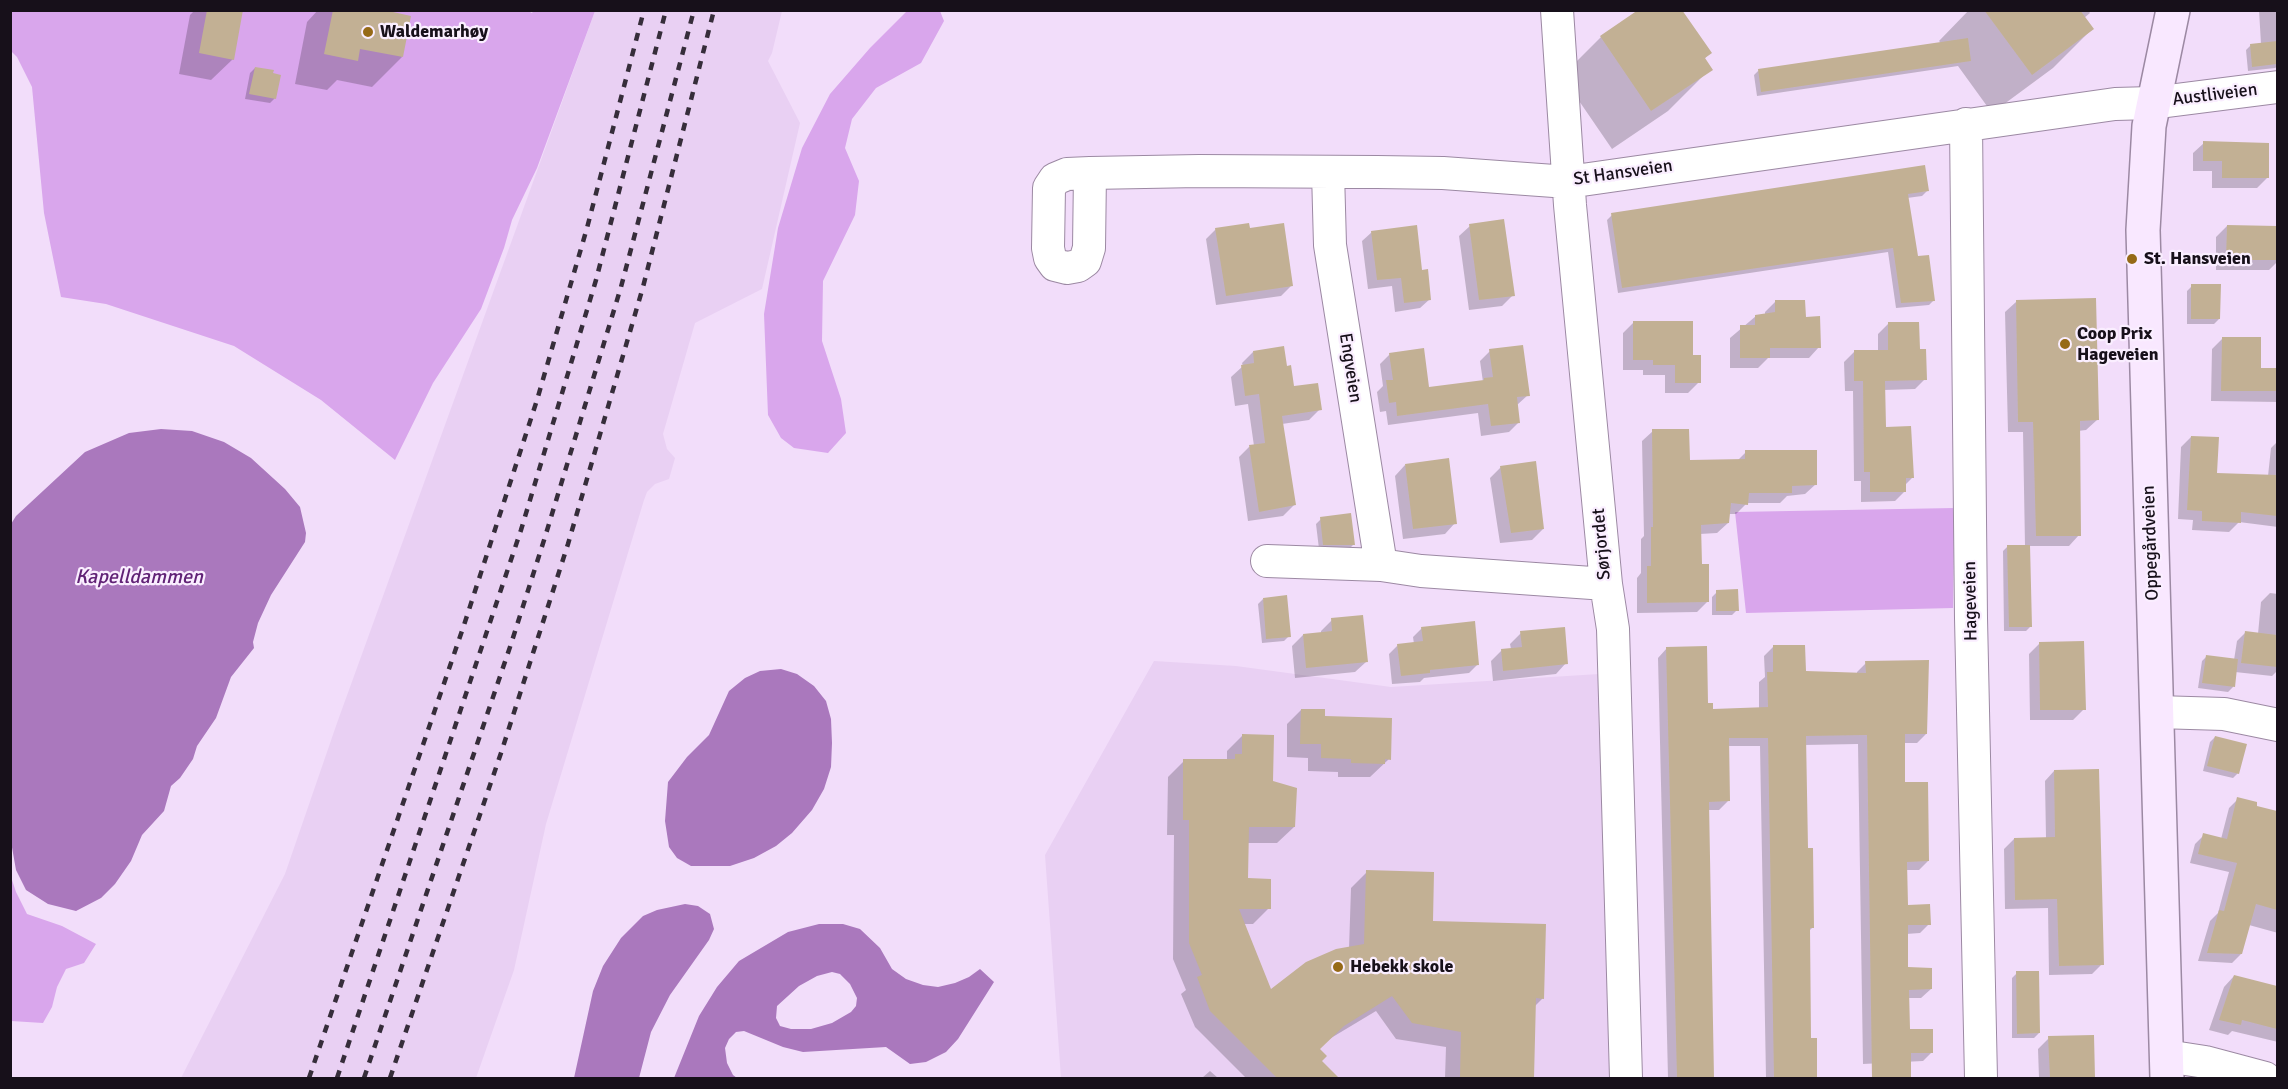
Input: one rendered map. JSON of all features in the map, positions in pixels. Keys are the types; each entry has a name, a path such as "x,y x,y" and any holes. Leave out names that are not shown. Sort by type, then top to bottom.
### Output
{"main road":[{"name":"Oppegårdveien","path":"2166,1067 2143,257 2145,180 2152,103 2172,10"}],"street":[{"name":"Sørjordet","path":"1557,10 1569,182 1615,673 1626,1078"},
{"name":"Austliveien","path":"2152,103 2277,87"},
{"name":"St Hansveien","path":"1090,173 1199,171 1443,173 1569,182 1966,124 2115,104 2152,103"},
{"name":"Hageveien","path":"1966,124 1971,618 1982,1078"},
{"name":"Engveien","path":"1328,172 1330,245 1381,564"},
{"path":"1267,561 1381,564 1421,571 1606,584"},
{"path":"2157,712 2224,714 2277,725"},
{"path":"2166,1067 2205,1062 2265,1078"}],"shaded area":[{"path":"526,10 532,13 534,10 595,11 537,168 512,220 481,309 433,383 395,460 321,400 234,346 106,304 61,297 44,213 32,87 17,57 11,51 10,11"},
{"path":"595,11 782,11 768,61 800,123 762,289 695,323 663,434 667,449 675,458 669,479 655,484 647,492 644,500 546,824 514,970 476,1078 181,1078 285,874 337,723"},
{"path":"907,11 940,11 944,21 921,63 876,88 852,119 845,148 859,181 855,215 823,281 822,341 841,399 846,433 828,453 794,448 781,438 768,415 764,314 778,228 802,148 830,94 870,48"},
{"path":"1954,508 1953,608 1746,613 1735,512"},
{"name":"Hebekk skole","path":"1154,661 1236,666 1391,687 1615,673 1626,1078 1061,1078 1045,855"},
{"path":"10,874 27,914 62,926 96,944 84,963 66,969 57,987 52,1007 43,1023 11,1021"}],"water":[{"name":"Kapelldammen","path":"161,429 192,431 224,442 251,458 285,489 300,507 306,533 305,542 271,595 258,623 253,642 254,648 231,677 216,718 197,746 193,759 180,778 171,786 164,811 142,835 131,861 115,884 101,898 76,911 48,904 26,890 16,870 10,836 11,524 16,516 85,452 129,433"},
{"path":"781,669 797,674 814,686 826,701 831,719 832,743 831,767 824,789 812,810 792,833 776,846 754,858 730,866 691,866 677,858 669,847 665,821 668,782 687,757 709,735 729,691 745,678 760,671"},
{"path":"685,904 698,906 710,914 714,929 709,940 670,995 651,1032 639,1078 574,1078 593,991 603,966 621,938 643,916 657,910"},
{"path":"819,924 843,924 860,929 880,948 892,969 906,979 938,987 969,977 980,969 994,982 958,1039 946,1052 926,1062 910,1064 886,1047 803,1052 783,1047 744,1031 736,1032 729,1039 725,1048 727,1063 737,1078 674,1078 699,1016 717,987 739,961 788,932","holes":["832,972 840,974 850,984 857,998 856,1006 851,1012 832,1023 811,1029 791,1029 780,1026 776,1018 777,1006 799,986 817,976"]}],"building":[{"path":"207,10 243,10 234,60 199,53"},
{"name":"Waldemarhøy","path":"333,10 384,10 411,16 403,57 360,49 358,61 324,54"},
{"path":"1638,10 1682,10 1712,53 1705,58 1713,70 1651,111 1600,36"},
{"path":"1984,10 2080,10 2094,29 2032,75"},
{"path":"1968,38 1971,61 1761,92 1758,69"},
{"path":"2277,41 2277,64 2252,67 2250,44"},
{"path":"255,67 274,70 273,73 281,75 276,99 249,94"},
{"path":"2203,141 2269,143 2269,178 2222,178 2222,161 2203,161"},
{"path":"1925,165 1929,191 1908,194 1918,256 1929,255 1935,301 1901,303 1893,248 1622,288 1611,213"},
{"path":"1504,219 1515,296 1479,300 1469,224"},
{"path":"1249,223 1250,228 1284,223 1293,286 1226,296 1215,228"},
{"path":"1417,225 1422,270 1428,269 1431,300 1404,303 1401,278 1377,280 1371,231"},
{"path":"2227,225 2277,226 2277,260 2226,260"},
{"path":"2191,284 2221,284 2220,319 2191,319"},
{"path":"2096,298 2099,420 2080,421 2081,536 2036,536 2033,422 2018,422 2016,300"},
{"path":"1775,300 1805,300 1806,317 1820,316 1821,348 1770,348 1770,358 1740,358 1740,325 1755,325 1755,315 1775,312"},
{"path":"1633,321 1693,321 1693,355 1701,355 1701,383 1675,383 1675,365 1653,365 1653,360 1633,360"},
{"path":"1888,322 1919,322 1920,349 1926,349 1927,380 1885,381 1886,427 1911,426 1914,478 1906,478 1906,492 1870,492 1870,472 1864,472 1863,381 1854,381 1854,350 1888,350"},
{"path":"2222,337 2261,337 2261,368 2277,368 2277,391 2221,391"},
{"path":"1523,345 1530,396 1517,397 1520,423 1491,426 1488,404 1397,416 1396,402 1389,403 1386,380 1393,380 1389,353 1424,348 1429,387 1493,377 1489,349"},
{"path":"1284,346 1287,366 1291,365 1294,386 1318,383 1322,410 1282,416 1296,505 1259,512 1249,445 1265,443 1259,394 1245,396 1241,365 1254,363 1253,351"},
{"path":"1652,429 1689,429 1690,460 1745,459 1745,450 1817,450 1817,485 1792,486 1792,493 1749,493 1748,505 1731,503 1729,523 1701,525 1702,564 1709,564 1709,602 1647,603 1647,566 1651,566 1651,527 1653,527"},
{"path":"2191,436 2219,437 2217,473 2277,475 2277,516 2241,512 2241,523 2202,521 2202,511 2187,510"},
{"path":"1449,458 1457,524 1413,529 1405,464"},
{"path":"1536,461 1544,529 1511,533 1500,466"},
{"path":"1351,513 1355,545 1323,545 1320,517"},
{"path":"2007,545 2030,545 2032,627 2009,627"},
{"path":"1738,589 1739,611 1716,611 1716,590"},
{"path":"1287,595 1291,637 1266,639 1263,598"},
{"path":"1363,615 1368,662 1306,668 1303,634 1332,631 1331,618"},
{"path":"1475,621 1479,665 1430,670 1430,673 1401,676 1397,644 1423,641 1421,627"},
{"path":"1565,627 1568,664 1503,671 1501,649 1522,647 1520,631"},
{"path":"2245,631 2277,635 2277,667 2241,663"},
{"path":"2084,641 2086,710 2040,710 2039,642"},
{"path":"1773,645 1805,645 1806,671 1866,673 1865,661 1929,660 1927,734 1905,734 1905,782 1928,782 1929,861 1907,862 1908,905 1930,904 1931,925 1908,925 1908,967 1932,968 1932,989 1909,990 1910,1029 1933,1029 1933,1053 1911,1053 1911,1078 1872,1078 1867,735 1806,736 1808,848 1813,848 1814,928 1810,928 1811,1038 1817,1038 1817,1078 1774,1078 1768,738 1729,738 1730,801 1709,802 1714,1078 1677,1078 1666,647 1707,646 1708,703 1713,703 1713,709 1768,707 1767,672 1773,672"},
{"path":"2206,655 2238,659 2235,687 2202,683"},
{"path":"1301,709 1325,709 1325,716 1392,718 1391,760 1385,759 1385,764 1351,763 1351,759 1321,758 1321,744 1300,744"},
{"path":"1242,734 1274,735 1273,781 1297,788 1295,827 1249,827 1248,878 1271,879 1271,909 1239,909 1271,989 1306,962 1336,949 1364,944 1366,870 1434,872 1433,921 1546,924 1544,999 1536,998 1534,1078 1460,1078 1461,1032 1412,1023 1392,996 1344,1026 1320,1049 1327,1056 1322,1061 1339,1078 1277,1078 1210,1011 1197,977 1202,975 1189,943 1189,820 1183,820 1183,759 1235,759 1235,754 1242,754"},
{"path":"2215,736 2247,744 2239,774 2207,766"},
{"path":"2099,769 2104,965 2059,966 2057,899 2015,900 2014,838 2055,837 2054,770"},
{"path":"2237,797 2257,802 2257,806 2277,811 2277,910 2256,904 2242,954 2207,953 2219,910 2224,911 2237,863 2198,854 2203,833 2227,839"},
{"path":"2016,971 2039,971 2040,1033 2017,1034"},
{"path":"2234,975 2277,986 2277,1029 2242,1020 2241,1025 2219,1020"},
{"path":"2094,1035 2095,1078 2050,1078 2048,1036"}],"railway":[{"path":"309,1078 464,625 537,400 587,228 644,10"},
{"path":"337,1078 521,530 596,280 666,10"},
{"path":"364,1078 545,537 621,287 694,10"},
{"path":"390,1078 501,753 568,544 643,287 714,10"}],"place":[{"name":"Waldemarhøy","path":"368,32"},
{"name":"St. Hansveien","path":"2132,259"},
{"name":"Coop Prix Hageveien","path":"2065,344"},
{"name":"Hebekk skole","path":"1338,967"}]}
